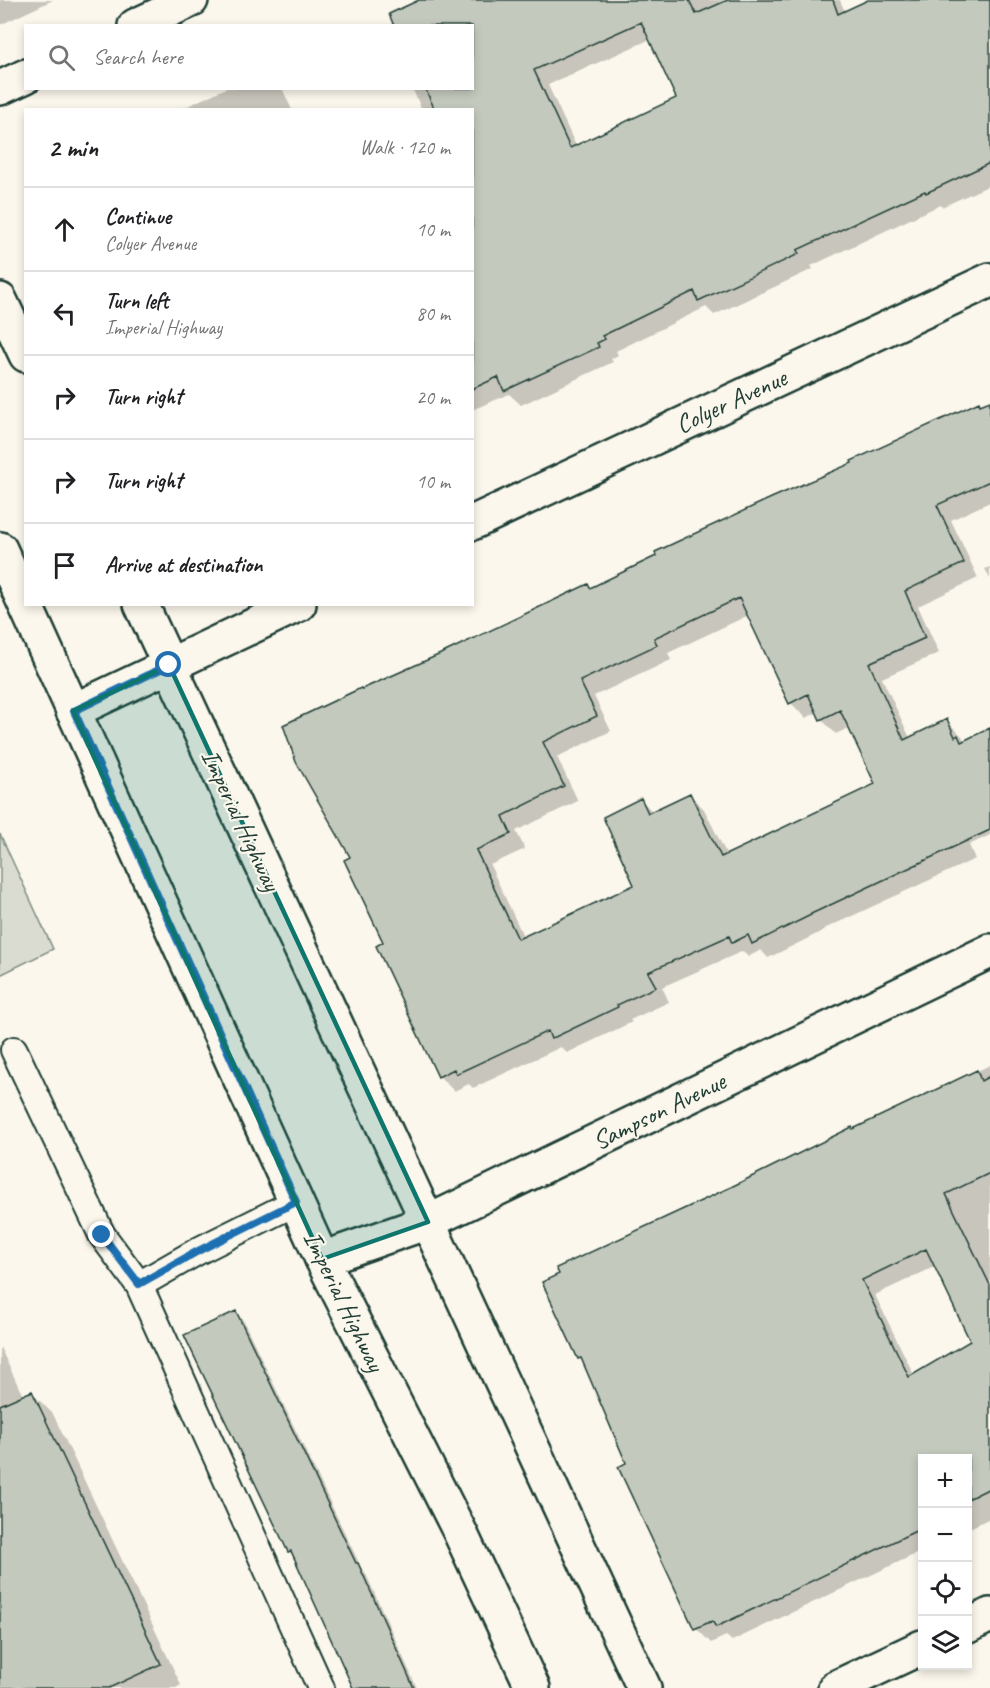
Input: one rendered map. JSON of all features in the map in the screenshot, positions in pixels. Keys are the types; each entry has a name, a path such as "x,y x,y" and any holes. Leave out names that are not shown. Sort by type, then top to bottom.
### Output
{"main road":[{"path":"139,24 190,0"},
{"path":"0,88 24,77"},
{"name":"Colyer Avenue","path":"474,522 990,280"},
{"path":"0,300 24,352"},
{"name":"Imperial Highway","path":"0,549 24,602"},
{"name":"Imperial Highway","path":"26,606 322,1259 459,1530 532,1688"},
{"name":"Imperial Highway","path":"142,606 644,1688"},
{"path":"74,711 294,606"},
{"name":"Sampson Avenue","path":"322,1259 428,1222 990,951"},
{"path":"972,1624 990,1615"},
{"path":"835,1688 918,1649"}],"lane":[{"path":"14,1050 102,1235 139,1284 321,1688"},
{"path":"139,1284 198,1251 296,1202"}],"highlighted area":[{"path":"169,665 428,1222 322,1259 73,711"}],"shaded area":[{"path":"0,834 53,949 0,975"}],"building":[{"path":"419,0 689,0 696,14 728,0 833,0 838,14 868,0 990,0 990,163 797,250 799,254 698,301 694,291 602,336 605,339 597,343 599,347 504,391 498,377 474,388 474,108 434,108 426,90 474,90 474,24 393,24 389,14","holes":["641,22 676,98 570,148 534,70"]},
{"path":"990,401 990,481 937,505 964,563 905,591 925,638 869,663 904,740 947,719 955,737 958,735 961,742 990,728 990,830 752,944 748,935 732,943 729,936 648,972 656,987 551,1039 548,1031 456,1074 454,1069 438,1077 376,946 383,942 344,860 350,857 296,762 283,725 588,584 590,588 656,556 655,552 852,463 851,461 979,402 980,405","holes":["739,598 789,704 808,694 820,720 840,710 875,784 721,857 690,793 648,813 641,798 603,817 634,885 518,939 476,850 511,834 503,816 564,786 543,742 597,716 580,681 657,645 654,638"]},
{"path":"977,1070 981,1081 990,1076 990,1173 946,1194 990,1285 990,1488 972,1497 972,1454 918,1454 918,1530 716,1627 712,1621 694,1629 618,1467 626,1463 581,1358 578,1359 542,1282 559,1274 556,1268 731,1187 852,1127 853,1129","holes":["926,1249 970,1341 909,1377 862,1280"]},
{"path":"236,1311 356,1563 358,1563 414,1688 353,1688 291,1551 288,1552 184,1335"},
{"path":"32,1391 161,1664 109,1688 0,1688 0,1405"}],"route":[{"path":"102,1235 139,1284 198,1251 296,1202 74,711 169,665"}]}
